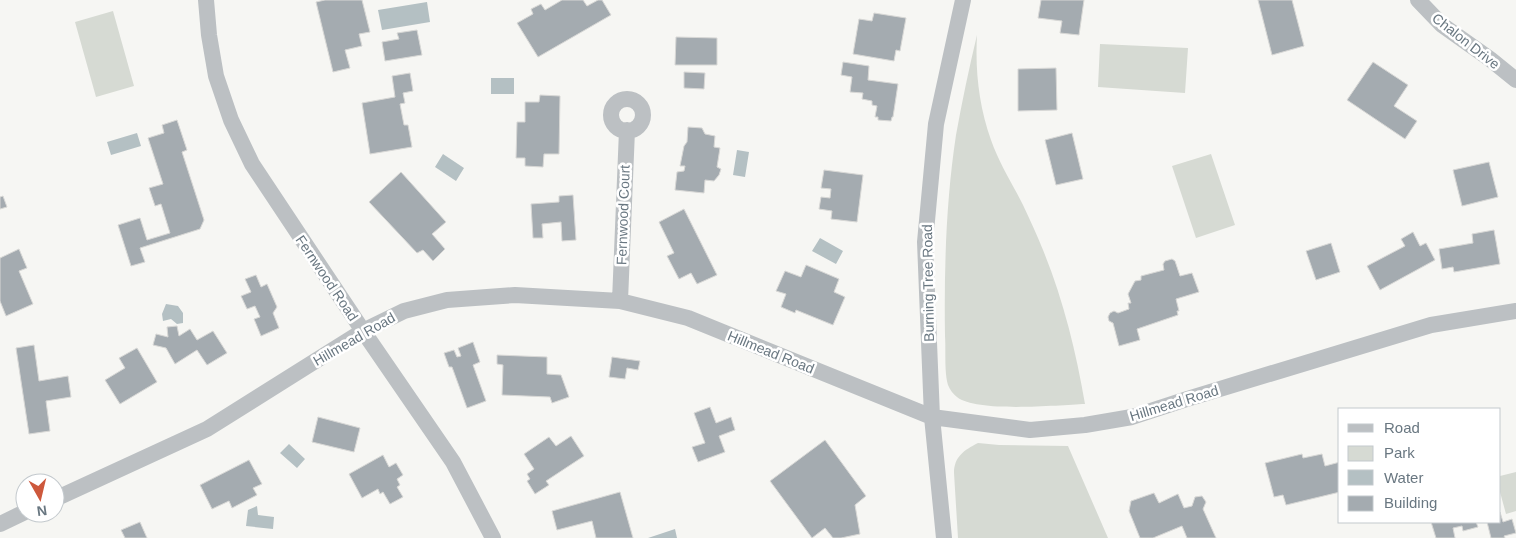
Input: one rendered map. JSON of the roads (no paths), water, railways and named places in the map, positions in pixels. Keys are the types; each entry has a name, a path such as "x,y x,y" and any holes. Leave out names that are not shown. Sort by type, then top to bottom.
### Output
{"street":[{"name":"Fernwood Road","path":"206,0 209,35 216,76 231,120 248,156 363,331 453,462 493,538"},
{"name":"Burning Tree Road","path":"944,538 932,416 925,242 936,124 963,0"},
{"name":"Chalon Drive","path":"1418,0 1442,25 1516,80"},
{"name":"Fernwood Court","path":"620,301 627,130"},
{"name":"Hillmead Road","path":"65,494 207,429 363,331 404,311 447,300 515,295 620,301 688,318 932,416 1030,430 1085,425 1132,417 1431,325 1516,311"},
{"path":"0,524 15,517"}],"water":[{"path":"427,2 430,22 382,30 378,10"},
{"path":"491,78 514,78 514,94 491,94"},
{"path":"137,133 141,146 111,155 107,142"},
{"path":"737,150 749,152 745,177 733,175"},
{"path":"443,154 464,168 456,181 435,167"},
{"path":"820,238 843,251 836,264 812,251"},
{"path":"166,304 178,306 183,313 183,323 177,324 171,319 163,321 162,314"},
{"path":"289,444 305,459 297,468 280,453"},
{"path":"257,506 258,515 274,517 273,529 246,526 248,510"},
{"path":"675,529 677,538 648,538"}]}
